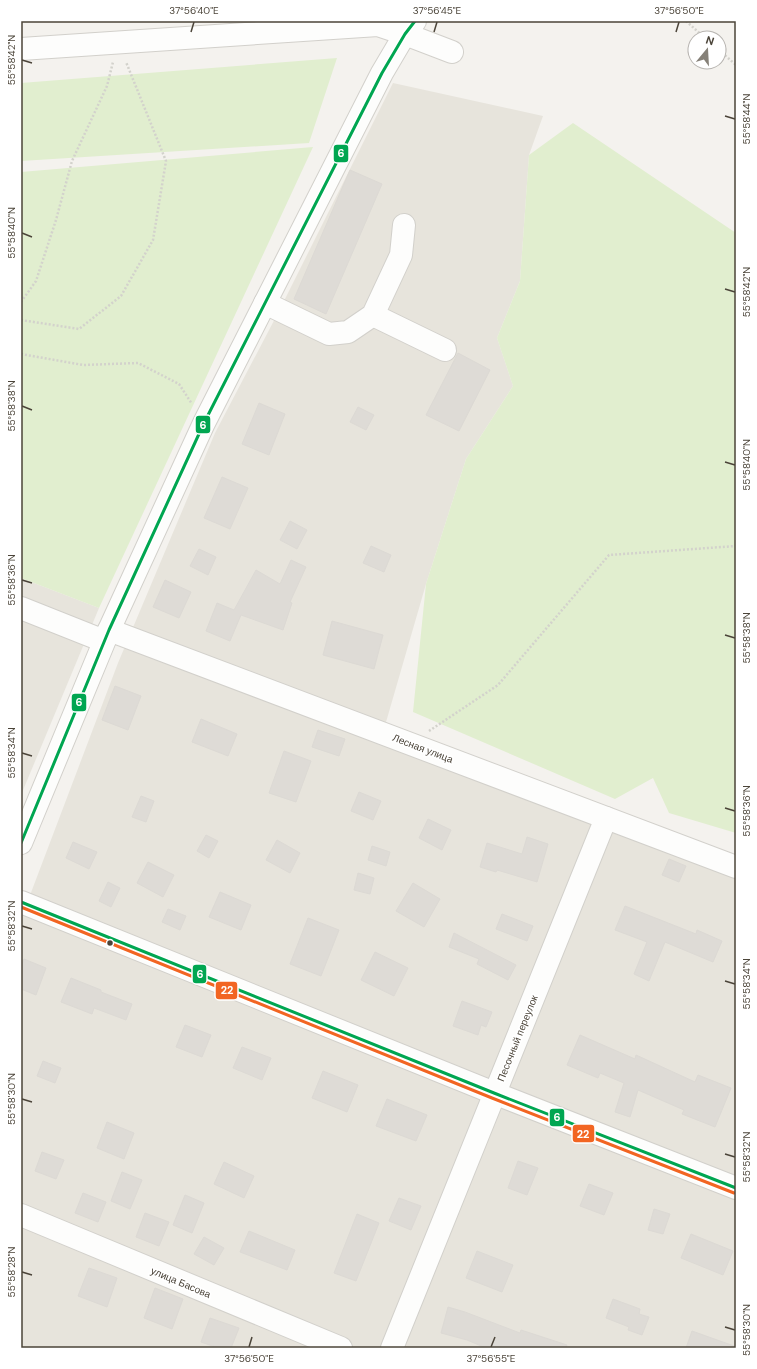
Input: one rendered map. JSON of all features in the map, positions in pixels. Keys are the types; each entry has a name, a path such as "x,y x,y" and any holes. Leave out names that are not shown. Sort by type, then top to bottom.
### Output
{"street":[{"path":"21,49 378,25 410,27 452,52"},
{"path":"21,843 106,635 204,423 382,72 410,27"},
{"path":"265,303 329,334 348,332 373,315 401,255 404,225"},
{"path":"373,315 445,350"},
{"name":"Лесная улица","path":"21,608 106,635 410,743 736,867"},
{"name":"Песочный переулок","path":"392,1348 606,818"},
{"path":"21,902 494,1094 736,1188"},
{"name":"улица Басова","path":"21,1215 341,1348"}],"path":[{"path":"686,21 696,30"},
{"path":"21,302 36,281 56,220 72,161 107,86 118,43"},
{"path":"21,320 79,329 121,296 153,240 166,161 118,43"},
{"path":"727,57 736,65"},
{"path":"21,354 83,365 138,363 179,384 204,423"},
{"path":"410,743 498,685 609,555 736,546"}],"shaded area":[{"path":"393,83 543,116 529,155 520,281 497,338 513,386 466,459 426,584 384,729 736,869 736,1348 21,1348 21,919 118,663 215,433 279,311"},
{"path":"21,578 99,608 21,795"}],"green space":[{"path":"337,58 309,143 21,161 21,83"},
{"path":"573,123 736,233 736,833 669,813 653,778 615,799 413,712 426,584 466,459 513,386 497,338 520,281 529,155"},
{"path":"313,147 99,608 21,578 21,172"}],"building":[{"path":"350,170 382,184 326,314 294,299"},
{"path":"458,353 490,370 459,431 426,415"},
{"path":"259,403 285,414 269,455 242,444"},
{"path":"358,407 374,415 366,430 350,422"},
{"path":"222,477 248,488 230,529 204,518"},
{"path":"290,521 307,530 297,549 280,540"},
{"path":"371,546 391,555 384,572 363,563"},
{"path":"199,549 216,557 208,575 190,566"},
{"path":"291,560 306,567 290,602 292,603 283,630 241,615 230,641 206,631 217,603 234,610 256,570 280,584"},
{"path":"165,580 191,592 179,618 153,607"},
{"path":"332,621 383,635 374,669 323,655"},
{"path":"115,686 141,696 128,730 102,720"},
{"path":"201,719 237,734 228,756 192,742"},
{"path":"318,730 345,739 339,756 312,747"},
{"path":"284,751 311,761 296,802 269,793"},
{"path":"359,792 381,801 373,820 351,811"},
{"path":"141,796 154,801 146,822 132,817"},
{"path":"428,819 451,830 442,850 419,838"},
{"path":"206,835 218,841 209,858 197,851"},
{"path":"527,837 548,844 537,882 497,870 496,872 480,867 487,843 522,854"},
{"path":"277,840 300,853 290,873 266,860"},
{"path":"73,842 97,852 89,869 66,858"},
{"path":"372,846 390,852 386,866 368,860"},
{"path":"669,859 686,866 679,882 662,875"},
{"path":"148,862 174,875 163,897 137,883"},
{"path":"358,873 374,878 370,894 354,890"},
{"path":"108,882 120,888 111,907 99,901"},
{"path":"413,883 440,899 424,927 396,911"},
{"path":"220,892 251,905 241,930 209,917"},
{"path":"625,906 696,934 697,930 722,941 713,962 665,942 649,981 634,974 647,942 615,930"},
{"path":"168,909 186,916 180,930 162,922"},
{"path":"502,914 533,926 527,941 496,929"},
{"path":"308,918 339,930 321,976 290,964"},
{"path":"454,933 516,965 508,980 477,964 479,959 449,947"},
{"path":"375,952 408,968 394,996 361,980"},
{"path":"24,959 46,968 36,995 21,989 21,967"},
{"path":"71,978 132,1004 126,1020 94,1008 92,1014 61,1002"},
{"path":"462,1001 492,1012 486,1027 481,1025 478,1035 453,1026"},
{"path":"185,1025 211,1035 202,1057 176,1047"},
{"path":"580,1035 635,1059 636,1055 695,1082 698,1075 731,1088 715,1127 682,1114 684,1110 638,1090 630,1117 615,1112 624,1083 600,1073 598,1078 567,1065"},
{"path":"242,1047 271,1058 262,1080 233,1068"},
{"path":"43,1061 61,1068 55,1083 37,1076"},
{"path":"323,1071 358,1085 347,1112 312,1098"},
{"path":"387,1099 427,1115 416,1141 376,1126"},
{"path":"107,1122 134,1133 124,1159 97,1148"},
{"path":"42,1152 64,1160 56,1179 35,1171"},
{"path":"518,1161 538,1168 527,1195 508,1188"},
{"path":"224,1162 254,1176 244,1198 214,1184"},
{"path":"122,1172 142,1180 130,1209 111,1201"},
{"path":"589,1184 613,1193 604,1215 580,1206"},
{"path":"83,1193 106,1202 98,1222 75,1213"},
{"path":"185,1195 204,1203 192,1233 173,1225"},
{"path":"399,1198 421,1206 411,1230 389,1221"},
{"path":"654,1209 670,1214 663,1234 648,1230"},
{"path":"145,1213 169,1222 159,1246 136,1237"},
{"path":"357,1214 379,1223 356,1281 334,1273"},
{"path":"249,1231 295,1250 287,1270 240,1252"},
{"path":"691,1234 733,1251 723,1275 681,1258"},
{"path":"204,1237 224,1248 214,1265 194,1254"},
{"path":"477,1251 513,1265 502,1292 466,1278"},
{"path":"89,1268 117,1278 107,1307 78,1296"},
{"path":"155,1288 183,1299 172,1329 144,1318"},
{"path":"613,1299 640,1309 639,1314 649,1317 642,1335 628,1330 629,1327 606,1318"},
{"path":"448,1307 520,1333 521,1330 567,1345 566,1348 486,1348 467,1340 441,1333"},
{"path":"210,1318 239,1328 231,1348 218,1348 201,1342"},
{"path":"692,1331 734,1346 734,1348 686,1348"}],"transit line":[{"name":"6","path":"21,843 109,630 204,423 382,73 405,34 415,21"},
{"name":"6","path":"21,902 494,1093 736,1188"},
{"name":"22","path":"21,907 492,1098 734,1193"}]}
